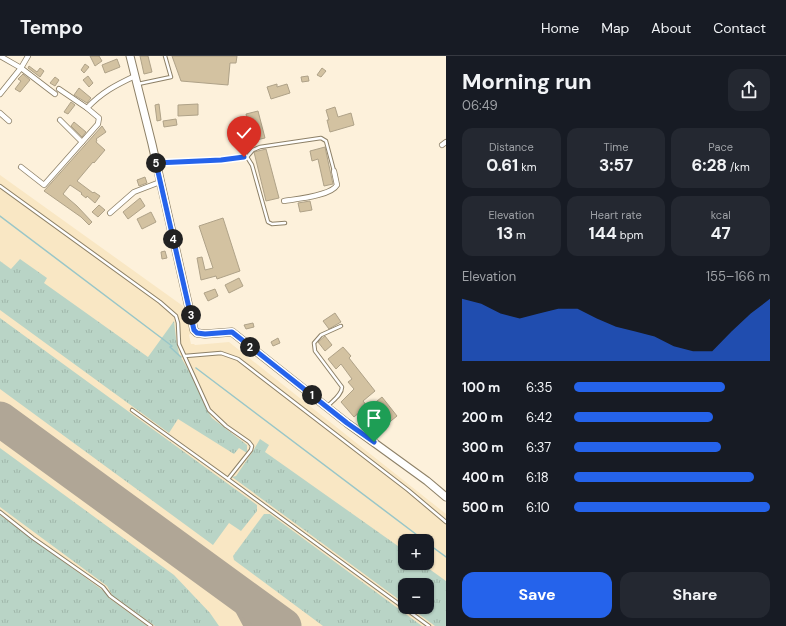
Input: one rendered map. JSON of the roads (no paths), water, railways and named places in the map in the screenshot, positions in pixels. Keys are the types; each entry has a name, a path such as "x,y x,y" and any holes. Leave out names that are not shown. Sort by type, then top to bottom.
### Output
{"street":[{"path":"0,56 21,68 55,94"},
{"path":"0,94 21,68 28,56"},
{"path":"130,56 194,330 197,333 205,334 232,332 327,407 422,477 446,497"},
{"path":"87,108 95,99 110,88 136,80"},
{"path":"22,167 44,185 99,122 99,118 87,108 59,89"},
{"path":"0,113 9,121"},
{"path":"60,120 82,142"},
{"path":"284,201 319,194 335,188 337,185 334,171"},
{"path":"110,213 134,192 160,182"}],"lane":[{"path":"136,80 171,77 165,56"},
{"path":"156,163 221,160 247,157 253,150 260,147 321,138 326,141 334,171"},
{"path":"247,157 252,165 268,222 272,224 285,223"},
{"path":"0,186 50,221 176,316 178,323 179,344 209,410 226,426 249,442 252,446 251,450 228,479"},
{"path":"327,407 342,391 342,387 315,351 314,343 321,335 341,326"},
{"path":"185,356 221,353 238,359 408,490 446,522"},
{"path":"132,410 429,626"},
{"path":"0,512 33,538 103,587 110,596 151,626"}],"waterway":[{"path":"0,216 172,346 170,347 181,357"},
{"path":"196,368 416,534"},
{"path":"434,548 446,557"}]}
